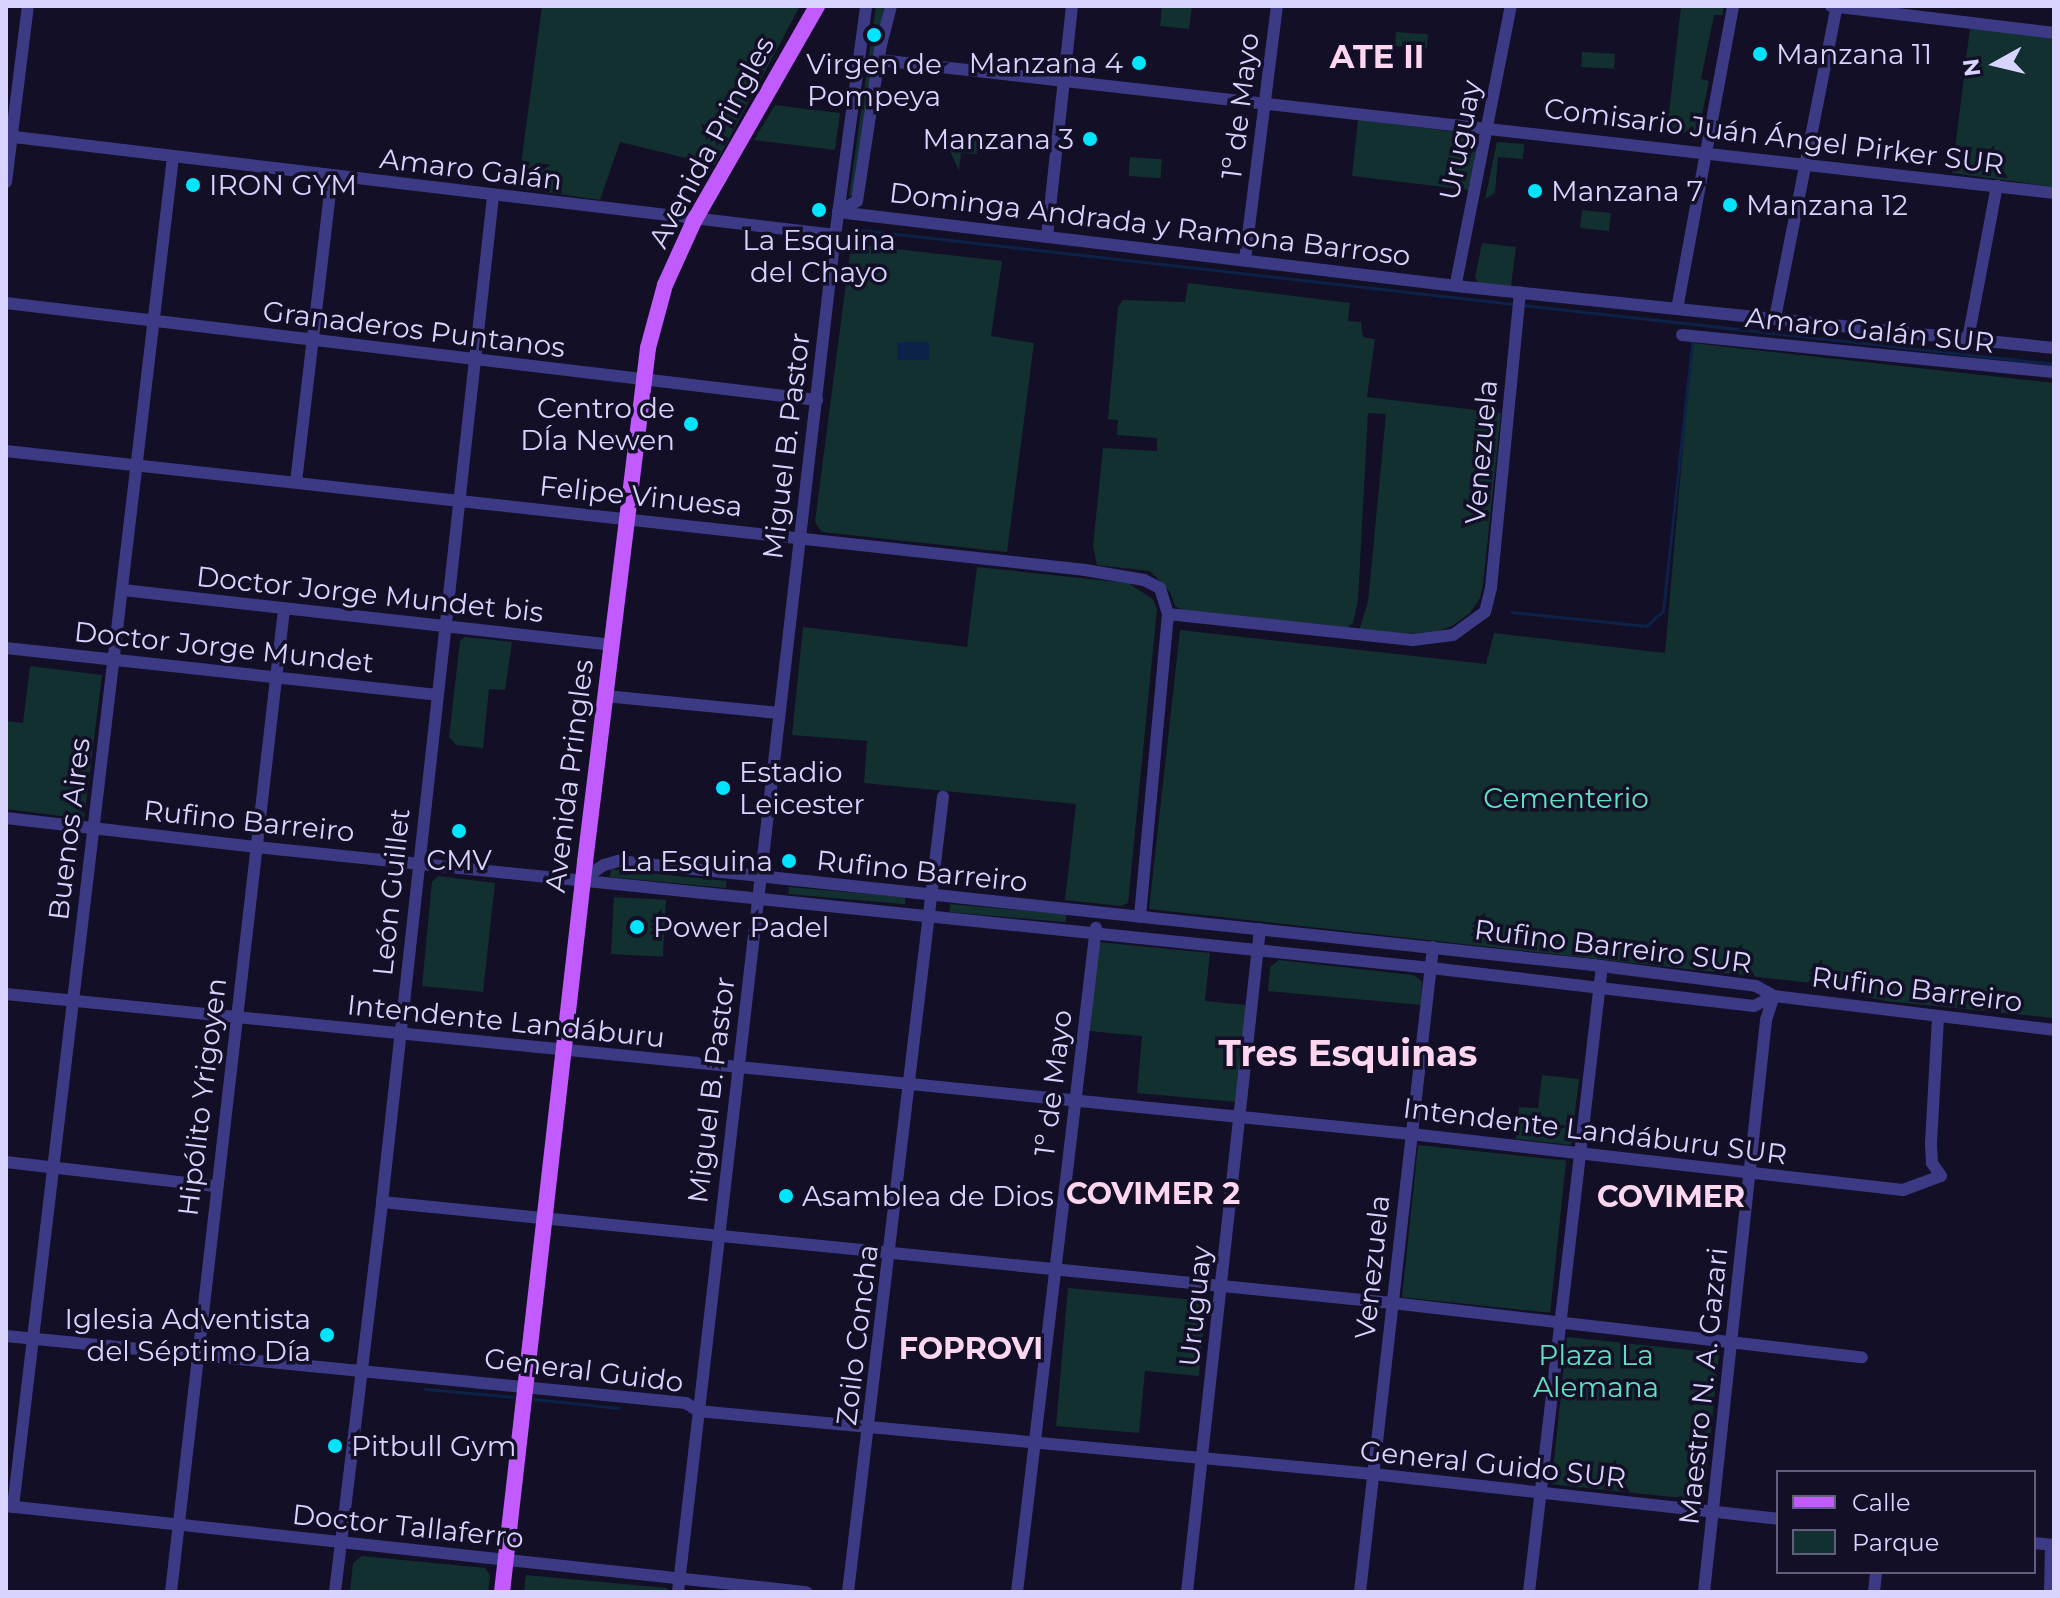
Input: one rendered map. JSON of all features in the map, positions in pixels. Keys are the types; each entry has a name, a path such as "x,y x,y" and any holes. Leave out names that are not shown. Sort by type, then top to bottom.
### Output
{"main road":[{"name":"Avenida Pringles","path":"502,1592 642,381 665,285 694,221 817,6"}],"street":[{"path":"6,182 8,137 28,6"},
{"name":"Miguel B. Pastor","path":"679,1586 835,235 866,6"},
{"name":"Miguel B. Pastor","path":"838,212 857,201 879,60 891,6"},
{"path":"1047,236 1072,6"},
{"name":"1º de Mayo","path":"1245,259 1277,6"},
{"name":"Uruguay","path":"1456,283 1511,6"},
{"path":"1677,309 1733,6"},
{"path":"1829,6 2054,33"},
{"path":"1775,318 1837,6"},
{"name":"Comisario Juán Ángel Pirker SUR","path":"879,60 1064,83 1705,151 2054,193"},
{"name":"Amaro Galán","path":"8,137 694,221 835,235"},
{"name":"Buenos Aires","path":"9,1507 33,1339 173,158"},
{"path":"296,482 332,176"},
{"path":"1968,339 1997,186"},
{"name":"León Guillet","path":"335,1592 382,1202 493,196"},
{"name":"Dominga Andrada y Ramona Barroso","path":"838,212 1520,292 2054,348"},
{"name":"Venezuela","path":"1168,614 1413,640 1453,635 1485,612 1491,595 1520,292"},
{"name":"Granaderos Puntanos","path":"6,303 817,400"},
{"name":"Amaro Galán SUR","path":"1682,335 2054,372"},
{"name":"Felipe Vinuesa","path":"6,451 800,538 1144,580 1160,588 1168,614"},
{"name":"Doctor Jorge Mundet bis","path":"123,590 611,645"},
{"name":"Hipólito Yrigoyen","path":"171,1592 215,1186 284,609"},
{"path":"1140,917 1168,614"},
{"name":"Doctor Jorge Mundet","path":"6,648 437,695"},
{"path":"605,696 779,713"},
{"name":"Zoilo Concha","path":"848,1592 891,1253 943,797"},
{"name":"Rufino Barreiro","path":"6,818 256,847 1257,950"},
{"name":"Rufino Barreiro","path":"583,879 604,865 618,861 1260,929"},
{"name":"1º de Mayo","path":"1017,1592 1097,913"},
{"name":"Uruguay","path":"1187,1592 1260,929"},
{"name":"Rufino Barreiro SUR","path":"1260,929 1756,986 1774,996"},
{"name":"Venezuela","path":"1360,1592 1433,947"},
{"name":"Rufino Barreiro SUR","path":"1257,950 1754,1006 1774,996"},
{"path":"1529,1592 1602,966"},
{"name":"Intendente Landáburu","path":"6,994 1240,1119"},
{"name":"Rufino Barreiro","path":"1774,996 2054,1030"},
{"name":"Maestro N. A. Gazari","path":"1704,1592 1766,1020 1774,996"},
{"name":"Intendente Landáburu SUR","path":"1240,1119 1411,1134 1903,1190 1941,1176 1932,1163 1931,1143 1938,1016"},
{"path":"6,1162 215,1186"},
{"path":"382,1202 1392,1303 1862,1357"},
{"name":"General Guido","path":"6,1336 686,1403 698,1411 1202,1458"},
{"name":"General Guido SUR","path":"1202,1458 1776,1519"},
{"name":"Doctor Tallaferro","path":"9,1507 179,1523 341,1545 506,1561 679,1586 806,1592"},
{"path":"2050,1592 2052,1545"}],"green space":[{"path":"542,6 800,6 715,165 620,142 600,200 518,188"},
{"path":"876,6 884,6 855,191 849,197"},
{"path":"1162,6 1192,6 1189,29 1160,26"},
{"path":"1681,6 1723,7 1723,15 1714,15 1701,79 1709,81 1698,134 1667,131"},
{"path":"1970,28 2054,39 2054,187 1952,173"},
{"path":"1396,32 1428,34 1427,48 1395,46"},
{"path":"1582,52 1615,54 1614,69 1581,67"},
{"path":"775,105 840,113 835,150 754,140"},
{"path":"1358,120 1474,134 1478,138 1469,190 1352,176"},
{"path":"952,139 978,141 977,154 961,153 959,171 950,151"},
{"path":"1497,142 1524,144 1523,159 1498,157 1495,193 1485,199"},
{"path":"1130,157 1162,159 1161,178 1129,176"},
{"path":"1582,210 1611,213 1609,231 1580,228"},
{"path":"1482,243 1516,247 1511,286 1478,283 1475,277"},
{"path":"851,244 1002,261 991,336 1034,343 1007,552 822,532 815,522"},
{"path":"1188,283 1350,303 1348,321 1361,322 1363,337 1375,339 1367,397 1501,413 1483,585 1480,598 1470,613 1452,626 1437,631 1408,634 1359,631 1368,602 1386,414 1368,413 1358,601 1353,623 1346,629 1193,615 1175,606 1170,592 1150,571 1097,565 1093,546 1103,448 1157,451 1157,438 1117,435 1118,420 1108,419 1118,307 1123,300 1185,302"},
{"name":"Cementerio","path":"1692,343 2054,383 2054,1018 1886,1001 1857,995 1839,986 1149,909 1180,630 1486,664 1494,633 1665,653"},
{"path":"977,567 1128,583 1153,599 1157,609 1128,903 1121,906 1065,900 1076,804 864,783 867,741 792,735 803,627 967,647"},
{"path":"465,637 512,642 505,690 489,689 483,748 456,745 449,737 460,641"},
{"path":"30,666 102,675 84,819 6,809 6,721 23,723"},
{"path":"611,869 726,881 726,888 610,877"},
{"path":"438,876 495,883 483,992 422,986 432,882"},
{"path":"789,887 906,897 905,904 788,894"},
{"name":"Power Padel","path":"614,897 666,900 663,957 611,954"},
{"path":"950,904 1067,914 1066,922 949,912"},
{"path":"1098,942 1210,953 1205,1001 1246,1005 1237,1102 1137,1093 1142,1036 1089,1031"},
{"path":"1279,960 1413,975 1422,981 1421,1005 1268,991 1270,967"},
{"path":"1542,1075 1579,1079 1571,1145 1516,1139 1519,1107 1538,1108"},
{"path":"1418,1145 1566,1161 1550,1313 1402,1297"},
{"path":"1068,1288 1206,1301 1199,1376 1145,1371 1139,1433 1056,1426"},
{"name":"Plaza La Alemana","path":"1567,1337 1719,1353 1704,1500 1552,1484"},
{"path":"362,1556 485,1568 490,1575 488,1592 350,1592 353,1563"},
{"path":"526,1575 667,1588 667,1592 524,1592"}],"water":[{"path":"897,342 929,342 929,360 897,360"}],"waterway":[{"path":"853,229 1513,304"},
{"path":"1521,305 2054,364"},
{"path":"1511,612 1646,626 1663,611 1692,343"},
{"path":"425,1389 514,1397"},
{"path":"534,1399 619,1408"}],"place":[{"name":"Virgen de Pompeya","path":"874,35"},
{"name":"Manzana 11","path":"1760,54"},
{"name":"Manzana 4","path":"1139,63"},
{"name":"Manzana 3","path":"1090,139"},
{"name":"IRON GYM","path":"193,185"},
{"name":"Manzana 7","path":"1535,191"},
{"name":"Manzana 12","path":"1730,205"},
{"name":"La Esquina del Chayo","path":"819,210"},
{"name":"Centro de DÍa Newen","path":"691,424"},
{"name":"Estadio Leicester","path":"723,788"},
{"name":"CMV","path":"459,831"},
{"name":"La Esquina","path":"789,861"},
{"name":"Power Padel","path":"637,927"},
{"name":"Asamblea de Dios","path":"786,1196"},
{"name":"Iglesia Adventista del Séptimo Día","path":"327,1335"},
{"name":"Pitbull Gym","path":"335,1446"}],"district":[{"name":"ATE II","path":"1377,57"},
{"name":"Tres Esquinas","path":"1348,1054"},
{"name":"COVIMER 2","path":"1153,1194"},
{"name":"COVIMER","path":"1671,1197"},
{"name":"FOPROVI","path":"971,1349"}]}
